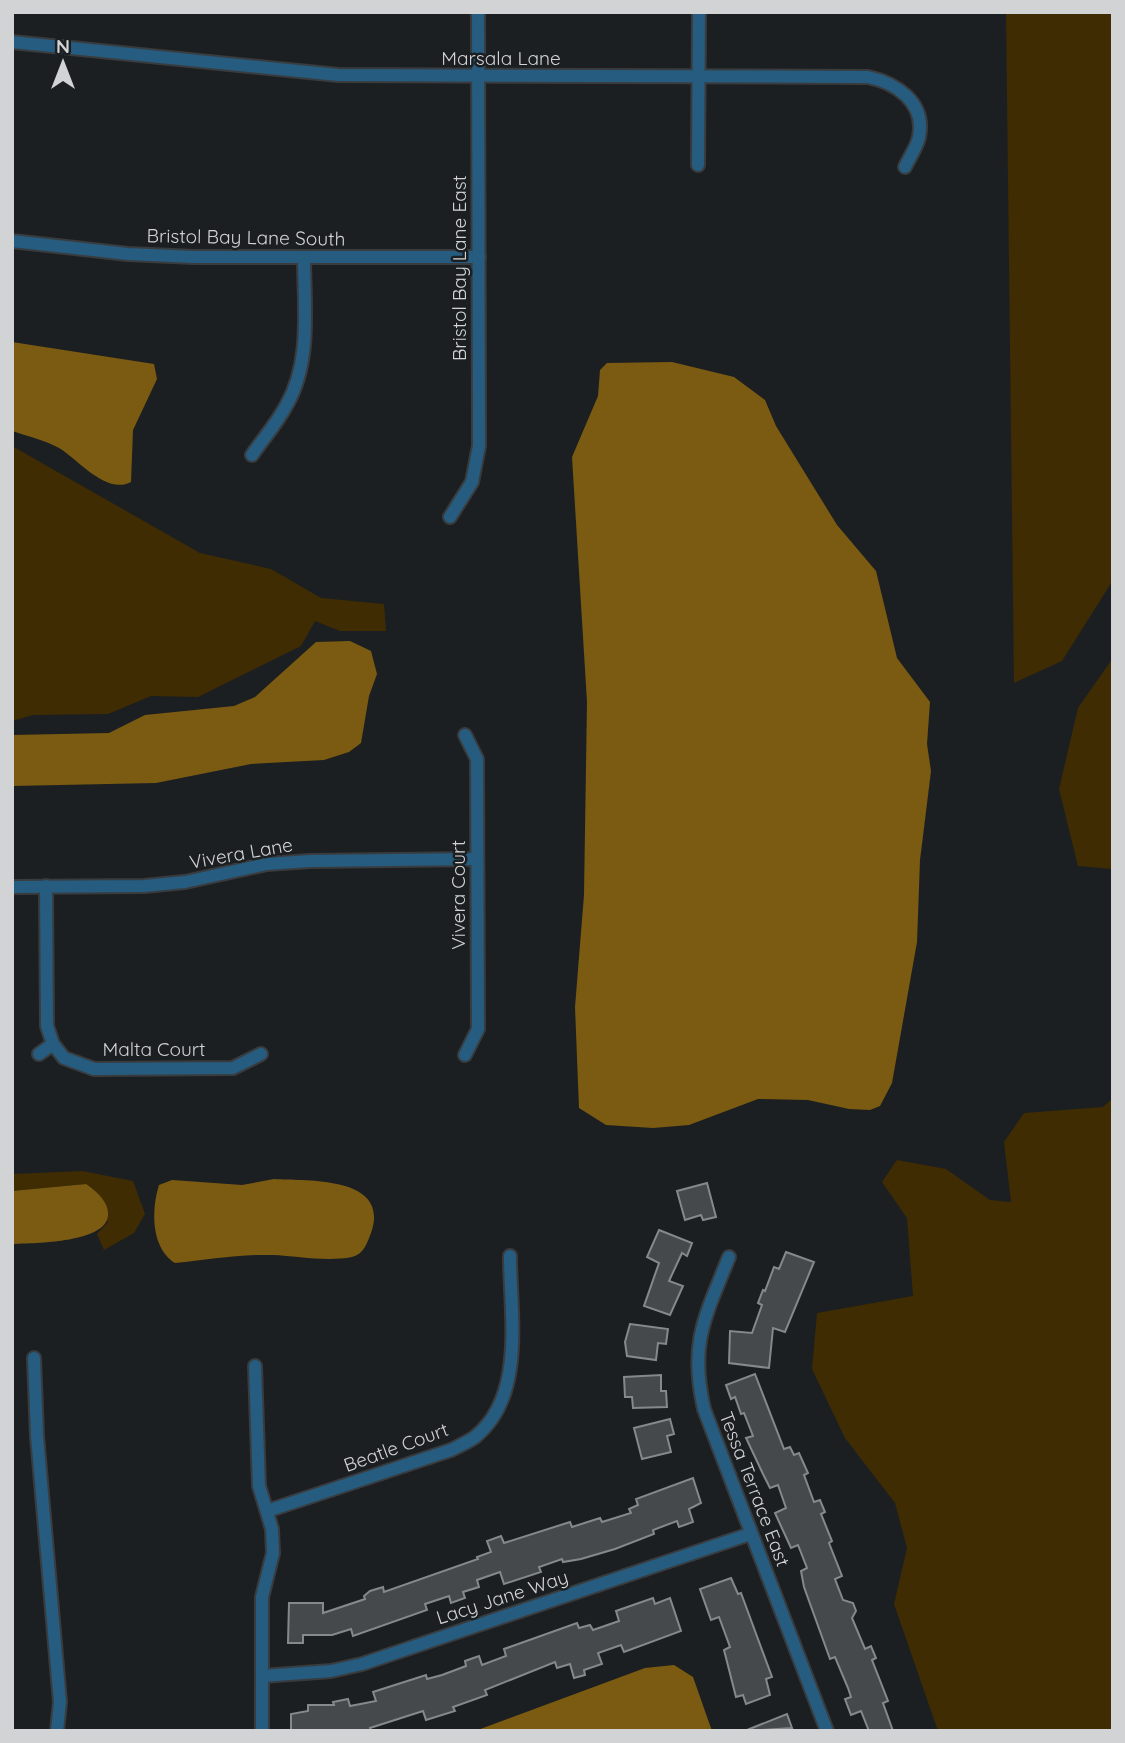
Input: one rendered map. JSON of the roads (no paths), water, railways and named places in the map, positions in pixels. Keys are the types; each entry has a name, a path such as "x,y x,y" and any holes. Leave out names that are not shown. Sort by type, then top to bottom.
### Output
{"street":[{"name":"Bristol Bay Lane East","path":"450,517 472,482 478,465 478,12"},
{"path":"698,165 699,12"},
{"name":"Marsala Lane","path":"12,42 290,72 478,78 868,77 890,82 907,95 917,113 919,136 905,167"},
{"name":"Bristol Bay Lane South","path":"12,241 128,254 479,257"},
{"path":"252,454 287,405 298,380 304,352 304,257"},
{"name":"Vivera Court","path":"465,735 477,759 478,1029 465,1055"},
{"name":"Vivera Lane","path":"12,887 144,886 185,882 267,864 310,861 477,859"},
{"path":"39,1054 53,1044 47,1026 46,887"},
{"name":"Malta Court","path":"53,1044 64,1058 94,1069 233,1068 261,1054"},
{"name":"Beatle Court","path":"267,1511 451,1450 475,1437 495,1414 507,1388 510,1366 510,1256"},
{"name":"Tessa Terrace East","path":"729,1258 702,1324 696,1350 697,1380 704,1409 750,1534 827,1731"},
{"path":"34,1358 37,1436 60,1702 58,1731"},
{"path":"255,1366 259,1486 272,1529 273,1553 262,1597 262,1731"},
{"name":"Lacy Jane Way","path":"262,1676 331,1671 362,1664 750,1534"}]}
